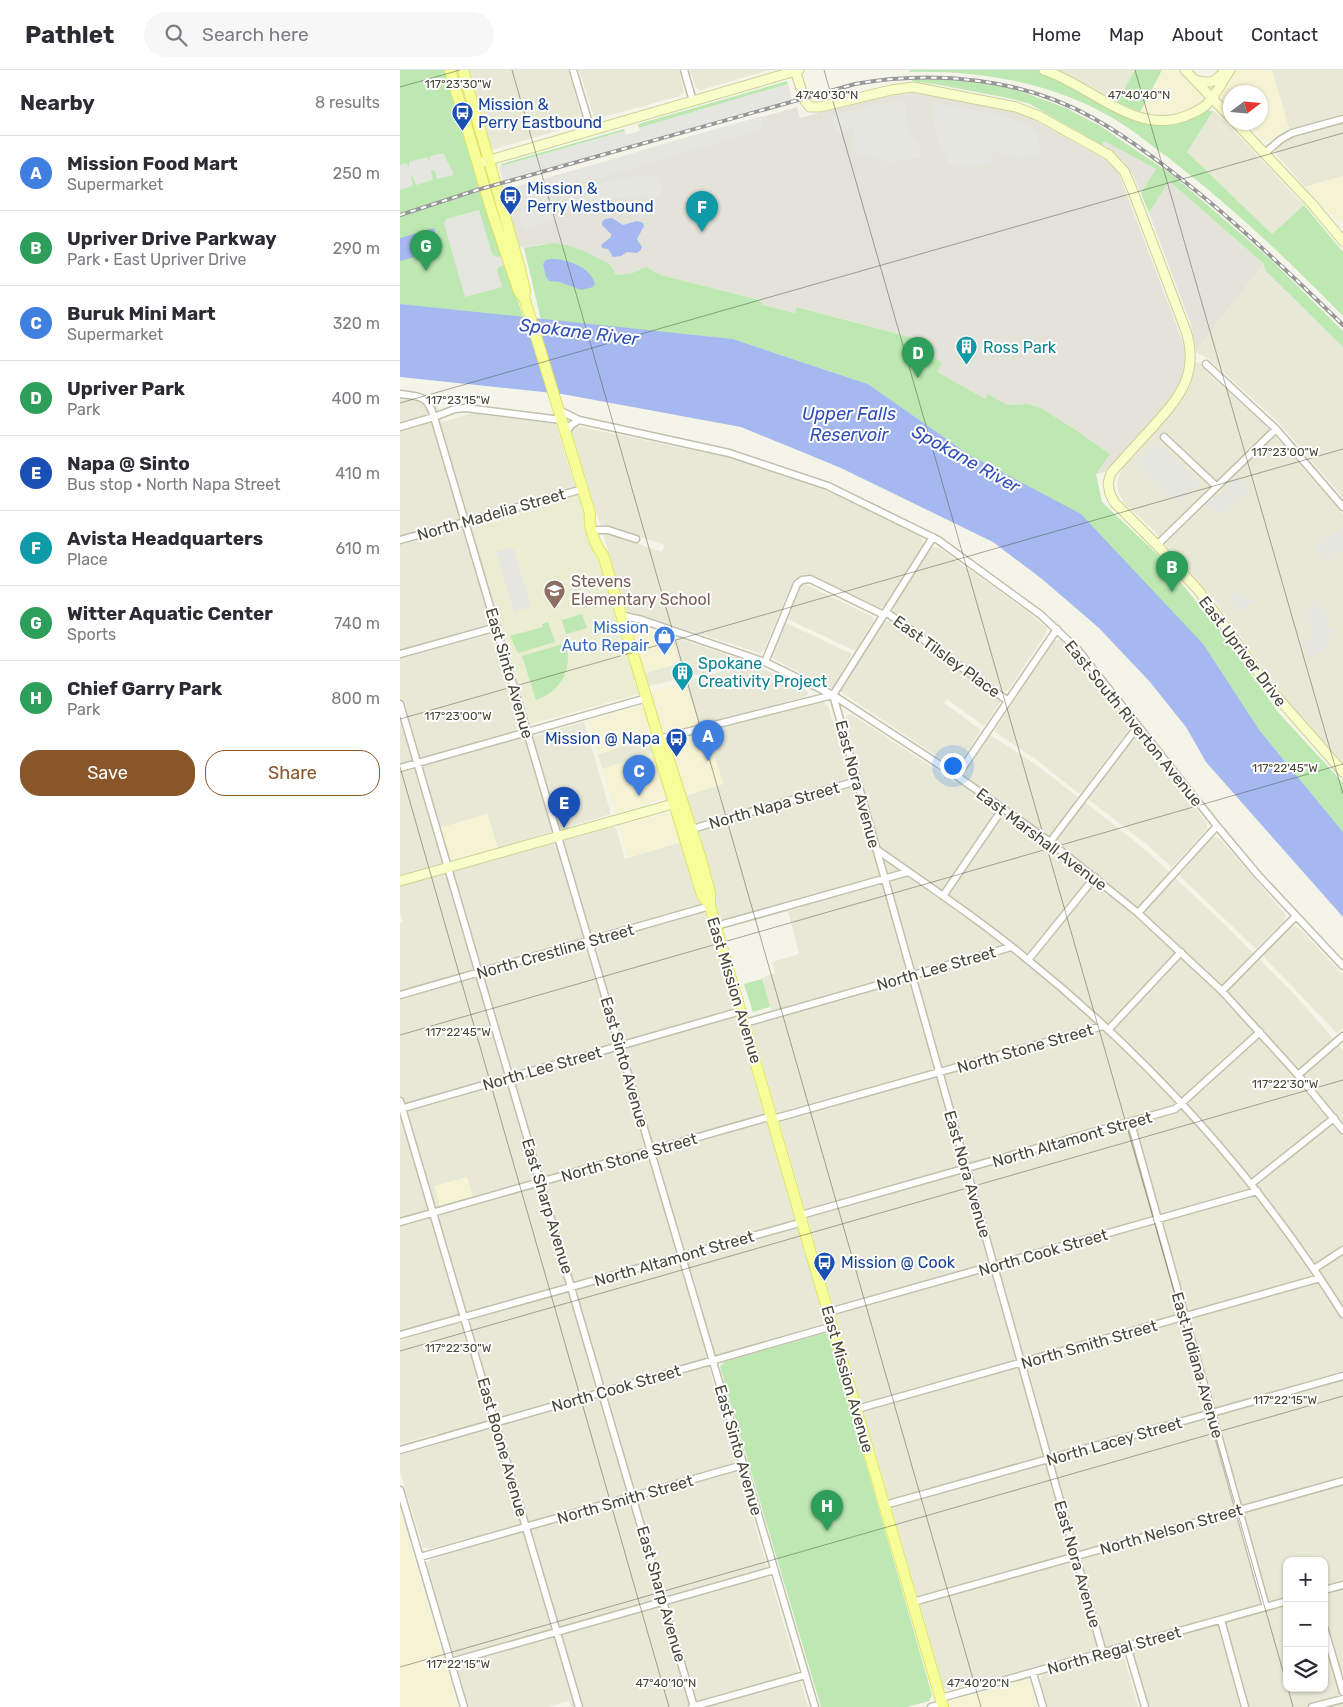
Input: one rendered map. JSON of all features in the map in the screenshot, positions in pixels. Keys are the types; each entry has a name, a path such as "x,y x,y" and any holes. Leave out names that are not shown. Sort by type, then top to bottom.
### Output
{"main road":[{"name":"East Mission Avenue","path":"450,70 491,209 519,292 524,299 582,489 604,548 603,555 659,739 656,744 678,803 702,895 710,906"},
{"name":"East Mission Avenue","path":"463,70 526,291 524,299"},
{"name":"East Mission Avenue","path":"590,513 589,520 598,550 603,555"},
{"name":"East Mission Avenue","path":"678,803 692,829 710,893 710,906 942,1703"}],"street":[{"path":"573,70 591,130"},
{"path":"684,70 693,100"},
{"path":"478,164 796,70"},
{"name":"East Upriver Drive","path":"796,70 806,102 814,107 891,90 913,87 923,88 1006,104 1032,112 1109,155 1118,164 1127,176 1186,331 1189,343 1190,364 1185,386 1175,402 1111,473 1108,483 1110,494 1115,503 1157,545 1205,599 1271,690 1310,737 1343,772"},
{"path":"1044,70 1121,110 1144,119 1161,121 1178,119 1204,107 1212,98 1228,70"},
{"path":"1185,70 1223,110"},
{"path":"1195,80 1210,83 1228,70"},
{"path":"1265,153 1280,140 1292,133 1343,119"},
{"path":"1243,130 1342,236"},
{"path":"1206,364 1276,429 1343,507"},
{"path":"400,394 416,396 426,400 431,406 434,416"},
{"path":"400,427 455,409 466,408 562,420"},
{"name":"East South Riverton Avenue","path":"558,408 579,420 738,456 828,486 933,537 1041,615 1086,659 1217,826 1258,874 1343,966"},
{"name":"East Sinto Avenue","path":"434,416 815,1707"},
{"path":"566,434 571,426 579,420"},
{"path":"1157,545 1276,429"},
{"path":"1164,437 1216,486"},
{"name":"North Madelia Street","path":"400,540 582,489"},
{"path":"598,530 608,530 636,539"},
{"path":"659,739 833,695 933,537"},
{"name":"East Tilsley Place","path":"765,662 798,584 802,580 810,580 885,614 1008,701"},
{"name":"East Marshall Avenue","path":"621,615 642,620 765,662 833,695 1004,808 1095,877 1138,913 1222,991 1298,1075 1343,1130"},
{"path":"400,654 497,627"},
{"path":"957,776 1057,629"},
{"name":"East Nora Avenue","path":"833,695 1103,1653"},
{"path":"400,768 647,698"},
{"name":"East Sharp Avenue","path":"400,704 694,1707"},
{"path":"1050,842 1138,726"},
{"name":"North Napa Street","path":"692,829 857,782"},
{"path":"400,881 678,803"},
{"path":"943,896 1004,808"},
{"path":"1138,913 1217,826"},
{"path":"876,849 943,896 1028,960 1105,1028 1182,1105 1257,1191 1314,1269 1343,1314"},
{"path":"716,926 908,872"},
{"path":"1028,960 1095,877"},
{"name":"North Crestline Street","path":"400,994 710,906"},
{"path":"1222,991 1296,916"},
{"name":"North Lee Street","path":"745,1023 1011,947"},
{"name":"North Stone Street","path":"400,1222 651,1151 1105,1028 1180,952"},
{"name":"North Lee Street","path":"401,1109 741,1011"},
{"name":"North Altamont Street","path":"400,1335 682,1256 966,1169 1175,1109 1182,1105 1260,1032"},
{"path":"1298,1075 1343,1036"},
{"name":"East Boone Avenue","path":"400,1100 401,1109 434,1213 579,1707"},
{"path":"1251,1184 1334,1118"},
{"name":"East Indiana Avenue","path":"1131,1123 1156,1220 1266,1607"},
{"name":"North Cook Street","path":"829,1312 1257,1191"},
{"path":"1314,1269 1343,1250"},
{"name":"North Smith Street","path":"857,1408 1320,1278"},
{"name":"North Cook Street","path":"400,1450 833,1326"},
{"name":"North Lacey Street","path":"885,1505 1343,1376"},
{"name":"North Smith Street","path":"420,1557 743,1465"},
{"name":"North Nelson Street","path":"913,1602 1343,1481"},
{"path":"400,1490 464,1707"},
{"path":"451,1662 774,1570"},
{"path":"1328,1589 1343,1585"},
{"name":"North Regal Street","path":"931,1707 1033,1672 1284,1602"},
{"path":"1221,1620 1245,1707"},
{"path":"1328,1641 1343,1692"},
{"path":"1127,1646 1145,1707"},
{"path":"1033,1672 1043,1707"},
{"path":"694,1707 805,1675"},
{"path":"1312,1707 1343,1699"}],"shaded area":[{"path":"467,70 568,70 582,118 581,122 577,125 492,149 490,148"},
{"path":"579,70 679,70 684,92 680,96 596,119"},
{"path":"690,70 769,70 701,90 696,88"},
{"path":"1058,70 1135,70 1117,102"},
{"path":"1162,70 1177,70 1203,98 1203,102 1187,111 1176,114 1154,115 1140,112"},
{"path":"1235,70 1272,70 1289,128 1269,141 1264,141 1253,130 1268,130 1268,85 1225,85"},
{"path":"1272,70 1343,70 1343,176 1305,187 1276,154 1276,146 1291,136"},
{"path":"788,84 792,99 503,181 499,167 625,131 626,135 640,131 639,128"},
{"path":"914,93 993,107 1025,115 1106,160 1118,172 1183,342 1185,360 1180,384 1171,399 1105,472 1096,474 1110,454 1082,434 1041,408 1028,404 1007,405 988,395 985,399 956,384 937,372 942,363 913,338 798,307 795,313 763,305 759,300 661,275 646,267 632,273 616,275 610,264 567,245 543,244 524,248 518,246 501,191 797,107 800,118 872,98"},
{"path":"904,101 909,131 919,143 921,157 887,162 851,151 854,134 852,128 837,133 830,115 869,106"},
{"path":"931,102 991,113 1018,121 1037,131 1040,154 1021,158 991,150 993,163 969,167 950,164 939,142 932,115"},
{"path":"1213,111 1223,119 1223,130 1233,130 1304,205 1272,234 1187,152"},
{"path":"762,116 763,129 556,191 550,186 547,194 548,199 515,208 510,192 548,181 550,185 552,178"},
{"path":"1104,141 1156,169 1141,193 1134,177 1124,162 1102,145"},
{"path":"443,153 454,175 437,179 435,171 432,170 433,180 416,185 412,176 413,186 400,190 400,165 406,163 409,167 409,162 427,157 430,161 430,156"},
{"path":"1343,176 1343,220 1338,222 1305,187"},
{"path":"626,177 660,177 662,191 659,196 614,198 598,202 575,213 565,201 564,196 587,186"},
{"path":"1169,181 1264,264 1196,350 1191,325 1149,213"},
{"path":"549,204 557,219 523,229 519,213"},
{"path":"479,210 492,254 496,257 502,256 505,265 497,270 502,287 465,297 444,224 446,219"},
{"path":"1264,264 1343,347 1343,498 1278,422 1209,359 1196,352"},
{"path":"1195,362 1202,364 1206,371 1268,428 1343,514 1343,763 1291,706 1214,600 1153,530 1124,503 1119,494 1117,482 1123,466 1180,403 1189,388"},
{"path":"400,398 437,404 442,422 472,413 556,424 575,487 470,516 534,736 584,722 611,814 498,848 487,814 440,828 450,862 400,876"},
{"path":"575,426 726,457 788,477 828,491 899,525 921,536 924,543 884,605 880,608 812,575 805,574 795,579 764,650 760,653 628,611 624,607 604,536 608,533 662,552 665,545 600,524 571,431"},
{"path":"1156,442 1200,482 1179,505 1135,464"},
{"path":"1236,476 1249,490 1219,517 1207,503 1216,495 1219,497 1229,488 1227,484"},
{"name":"Stevens Elementary School","path":"578,494 639,694 531,724 472,524"},
{"path":"1343,527 1343,548 1324,561 1314,546"},
{"path":"935,547 1028,612 1047,628 1046,633 1008,691 1002,690 893,612 894,606 930,548"},
{"path":"508,548 514,549 531,607 514,612 496,552"},
{"path":"805,584 873,617 873,622 855,651 788,619 801,586"},
{"path":"1232,590 1237,597 1248,596 1253,603 1237,613 1227,593"},
{"path":"1318,603 1329,619 1325,623 1327,627 1331,628 1332,633 1325,648 1309,661 1306,657 1304,642 1311,638 1313,631 1304,613"},
{"path":"889,621 1000,700 1000,703 984,726 947,699 944,703 981,730 957,767 953,767 841,692 841,689 884,622"},
{"path":"786,623 852,654 832,688 773,659 772,654"},
{"path":"638,625 671,636 680,663 645,673 632,630 633,626"},
{"path":"671,636 743,660 743,662 735,666 649,686 645,673 680,663"},
{"path":"1060,640 1072,652 1130,726 1081,793 1078,793 1038,761 994,731 1054,641"},
{"path":"751,663 805,689 808,692 807,696 699,725 685,682"},
{"path":"685,682 699,725 666,732 651,691"},
{"path":"822,702 829,708 849,779 700,822 694,821 685,796 723,784 707,731"},
{"path":"638,706 643,707 651,738 598,754 588,721"},
{"path":"848,714 851,714 956,783 990,735 1035,764 1151,855 1296,996 1343,1050 1343,1707 1149,1707 1130,1641 950,1690 944,1688 749,1017 771,1010 761,978 775,973 772,962 799,954 788,911 723,929 698,836 698,833 702,830 863,784 845,718"},
{"path":"707,731 723,784 685,796 669,745 674,740"},
{"path":"651,738 655,752 602,769 598,754"},
{"path":"1133,738 1141,739 1207,823 1207,829 1172,867 1145,843 1088,799"},
{"path":"655,752 666,791 663,799 616,814 602,769"},
{"path":"664,813 671,814 673,817 681,842 628,858 619,826"},
{"path":"487,814 498,848 450,862 440,828"},
{"path":"613,827 616,828 625,859 681,842 708,923 825,1320 823,1324 706,1358 808,1707 571,1707 569,1701 547,1707 469,1707 427,1566 431,1559 471,1546 469,1538 429,1549 423,1547 400,1472 400,1455 442,1443 438,1433 400,1444 400,1341 411,1337 408,1328 400,1330 400,923 403,922 400,913 400,886"},
{"path":"1213,837 1219,838 1286,915 1284,921 1256,949 1179,875"},
{"path":"1293,926 1300,929 1343,975 1343,1028 1337,1033 1264,957 1264,954"},
{"path":"467,1177 473,1196 440,1206 434,1186"},
{"path":"400,1510 458,1707 400,1707"},
{"path":"1121,1653 1124,1657 1138,1707 1048,1707 1040,1680 1043,1675"},
{"path":"1026,1680 1030,1683 1037,1707 950,1707 951,1702 954,1700"}],"green space":[{"path":"400,70 446,70 480,189 524,319 400,304"},
{"path":"909,70 1039,70 1151,122 1206,110 1213,111 1187,152 1272,234 1304,205 1343,252 1343,316 1279,253 1212,193 1166,156 1115,119 1061,94 1012,80 960,73 910,72"},
{"path":"1135,70 1162,70 1140,112 1117,102"},
{"path":"923,77 972,81 1011,88 1066,108 1100,126 1174,176 1270,259 1343,331 1343,347 1265,270 1264,264 1169,181 1149,213 1141,193 1156,169 1104,141 1102,145 1030,104 1013,99 912,81 911,78"},
{"path":"787,81 788,84 639,128 638,124"},
{"path":"624,129 625,131 502,166 501,164"},
{"path":"552,243 582,250 610,264 616,275 632,273 646,267 661,275 759,300 763,305 795,313 797,307 913,338 942,363 937,372 985,399 988,394 1007,405 1028,404 1041,408 1110,454 1096,474 1102,502 1159,556 1218,628 1278,712 1343,783 1343,832 1260,731 1204,645 968,454 868,384 733,339 541,320 524,248"},
{"path":"582,614 587,628 566,634 562,620"},
{"path":"548,622 555,642 518,653 510,636 543,627 542,624"},
{"path":"566,643 568,662 563,678 552,691 536,700 522,656"},
{"path":"762,979 770,1007 753,1012 744,984"},
{"path":"825,1333 829,1335 932,1695 929,1701 907,1707 821,1707 720,1367 724,1362"}],"water":[{"path":"612,218 623,225 637,221 643,223 644,226 637,239 642,247 640,251 637,253 627,252 621,256 613,257 608,249 602,248 601,245 611,237 611,234 602,225 602,222 605,219"},
{"path":"434,228 440,252 437,253 436,251 400,261 400,238"},
{"path":"552,259 578,265 589,273 595,284 593,287 581,290 560,282 549,281 543,264 546,260"},
{"name":"Upper Falls Reservoir","path":"400,304 733,339 868,384 968,454 1081,514 1204,645 1260,731 1343,832 1343,917 1206,762 1186,727 1150,682 1099,628 1042,579 993,542 841,468 741,427 562,394 400,377"}],"railway":[{"path":"400,215 477,190 855,84 916,78 947,78 977,81 1008,86 1066,104 1133,143 1183,180 1233,222 1343,325"}],"place":[{"name":"Mission & Perry Eastbound","path":"462,132"},
{"name":"Mission & Perry Westbound","path":"511,216"},
{"name":"Avista Headquarters","path":"702,232"},
{"name":"Witter Aquatic Center","path":"426,271"},
{"name":"Ross Park","path":"967,366"},
{"name":"Upriver Park","path":"918,378"},
{"name":"Upriver Drive Parkway","path":"1172,592"},
{"name":"Stevens Elementary School","path":"555,609"},
{"name":"Mission Auto Repair","path":"665,655"},
{"name":"Spokane Creativity Project","path":"682,691"},
{"name":"Mission @ Napa","path":"676,757"},
{"name":"Mission Food Mart","path":"708,761"},
{"name":"Buruk Mini Mart","path":"639,796"},
{"name":"Napa @ Sinto","path":"564,828"},
{"name":"Mission @ Cook","path":"825,1281"},
{"name":"Chief Garry Park","path":"827,1531"}],"water label":[{"name":"Spokane River","path":"579,332"},
{"name":"Spokane River","path":"966,459"}]}
